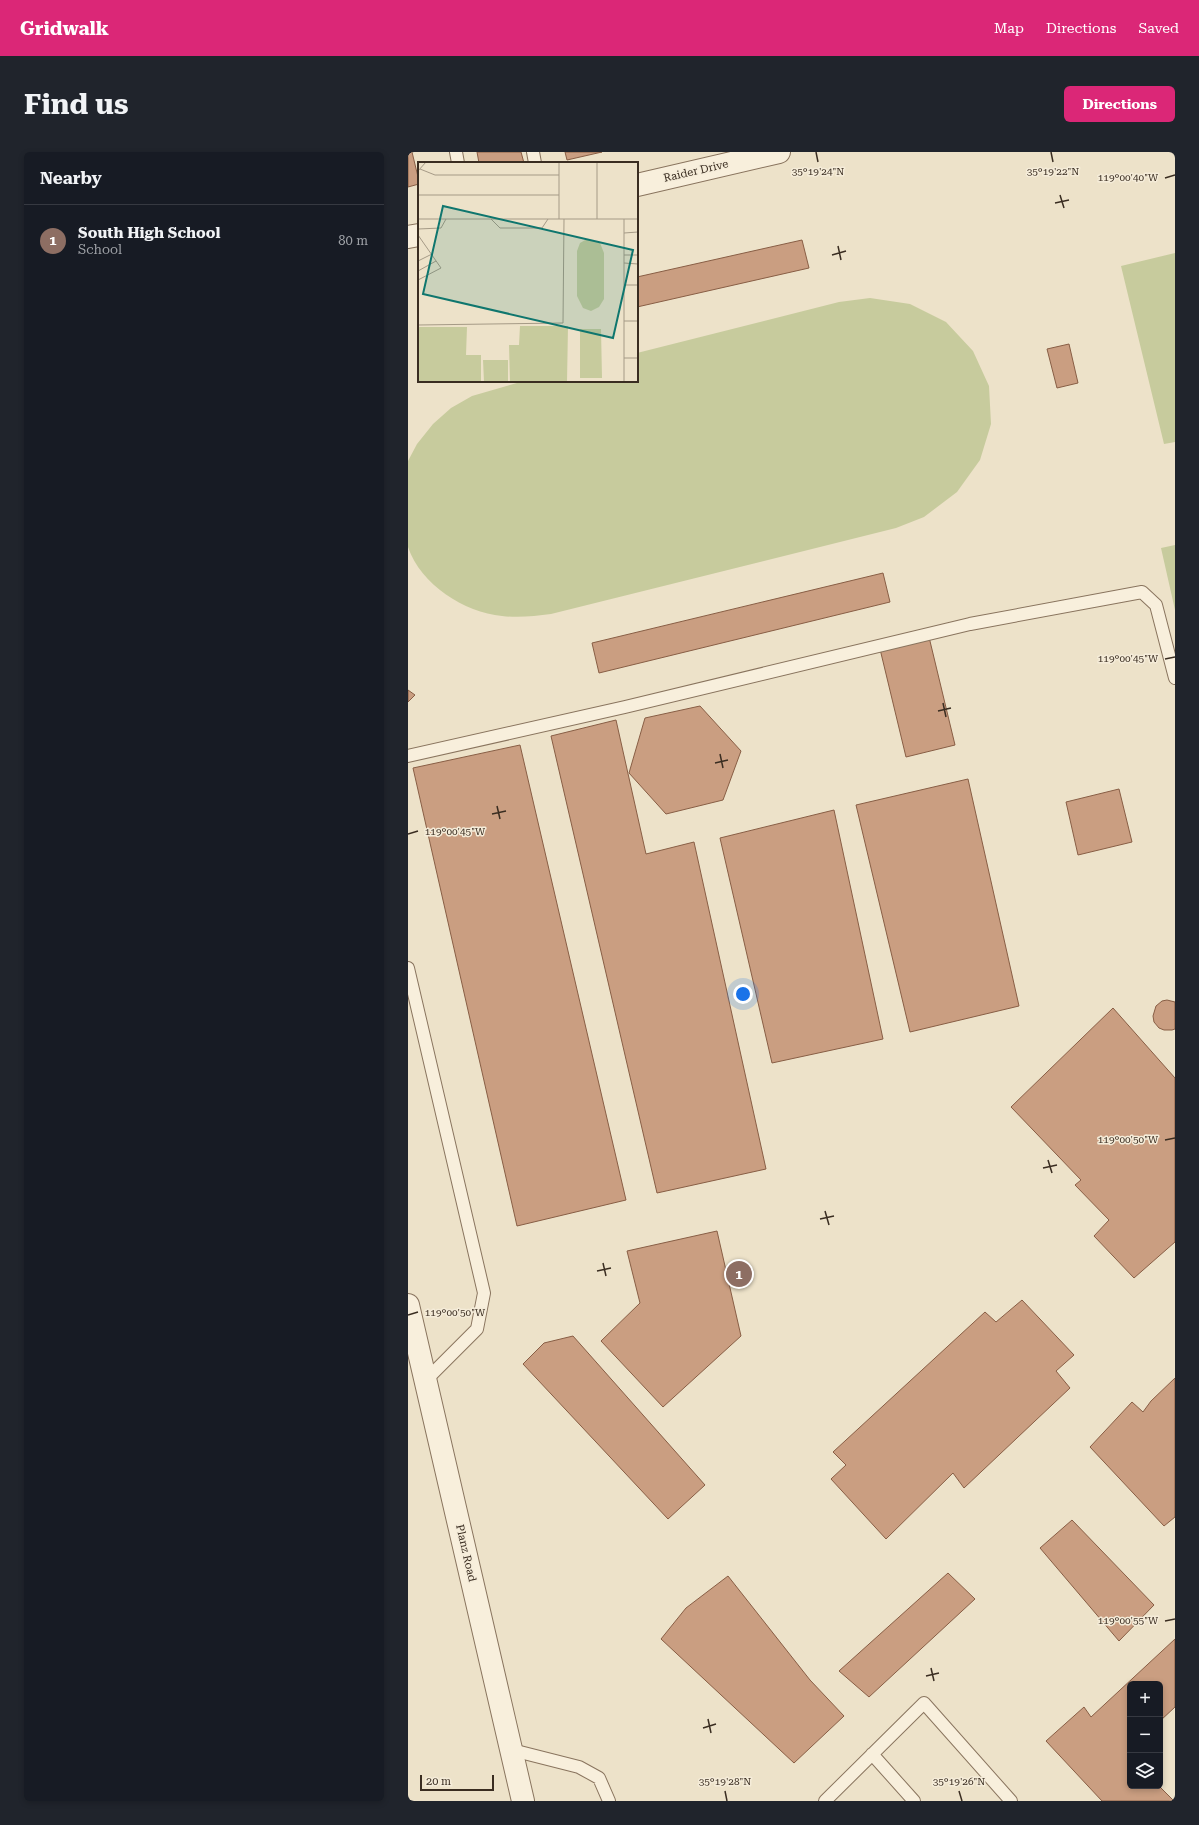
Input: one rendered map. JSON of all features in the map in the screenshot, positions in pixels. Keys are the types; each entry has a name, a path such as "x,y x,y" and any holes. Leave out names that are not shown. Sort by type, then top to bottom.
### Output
{"street":[{"name":"Raider Drive","path":"638,185 713,159 779,152"},
{"path":"408,237 418,235"},
{"name":"Planz Road","path":"408,1305 523,1801"}],"lane":[{"path":"456,152 458,162"},
{"path":"533,152 535,162"},
{"path":"408,756 641,703 970,624 1142,592 1156,606 1175,678"},
{"path":"408,968 484,1293 476,1329 426,1381"},
{"path":"825,1801 924,1703 1011,1801"},
{"path":"512,1750 579,1767 599,1778 609,1801"},
{"path":"872,1754 914,1801"}],"green space":[{"path":"1175,253 1175,442 1164,444 1121,266"},
{"path":"870,298 910,304 946,322 973,351 989,386 991,424 980,460 957,492 924,517 896,528 551,614 533,616 508,617 473,609 446,594 433,584 414,561 408,547 408,461 417,444 433,424 451,408 472,396 521,382 638,382 638,353 839,302"},
{"path":"1175,545 1175,610 1161,548"}],"building":[{"path":"408,152 412,152 418,177 418,184 408,187"},
{"path":"477,152 521,152 524,162 479,162"},
{"path":"565,152 602,152 567,160"},
{"path":"802,240 809,268 638,307 638,277"},
{"path":"1069,344 1078,383 1057,388 1047,349"},
{"path":"883,573 890,602 599,673 592,643"},
{"path":"929,637 955,745 906,757 880,649"},
{"path":"408,690 415,695 408,702"},
{"path":"700,706 741,751 723,800 666,814 629,773 645,718"},
{"path":"616,720 646,854 694,842 766,1169 657,1193 551,736"},
{"path":"520,745 626,1200 517,1226 413,768"},
{"path":"968,779 1019,1006 910,1032 856,805"},
{"path":"1119,789 1132,842 1078,855 1066,802"},
{"path":"834,810 883,1039 772,1063 720,838"},
{"path":"1167,1000 1175,1002 1175,1029 1172,1030 1164,1030 1159,1028 1154,1022 1153,1016 1156,1006 1162,1001"},
{"path":"1113,1008 1175,1078 1175,1242 1134,1278 1094,1236 1109,1220 1075,1185 1081,1180 1011,1107"},
{"path":"717,1231 741,1336 663,1407 601,1341 640,1303 627,1251"},
{"path":"1022,1300 1074,1355 1056,1371 1070,1388 964,1488 953,1473 886,1539 831,1479 846,1465 833,1452 985,1312 996,1322"},
{"path":"573,1336 705,1485 668,1519 523,1364 544,1343"},
{"path":"1175,1378 1175,1517 1164,1526 1090,1447 1132,1402 1143,1412 1151,1401"},
{"path":"1072,1520 1154,1605 1119,1641 1040,1548"},
{"path":"948,1573 975,1599 869,1697 839,1671"},
{"path":"728,1576 810,1680 844,1716 794,1763 661,1639 686,1608"},
{"path":"1175,1639 1175,1707 1163,1718 1163,1681 1130,1681"},
{"path":"1127,1684 1127,1789 1162,1789 1174,1801 1102,1801 1046,1741 1084,1707 1091,1717"}],"place":[{"name":"South High School","path":"739,1274"}]}
